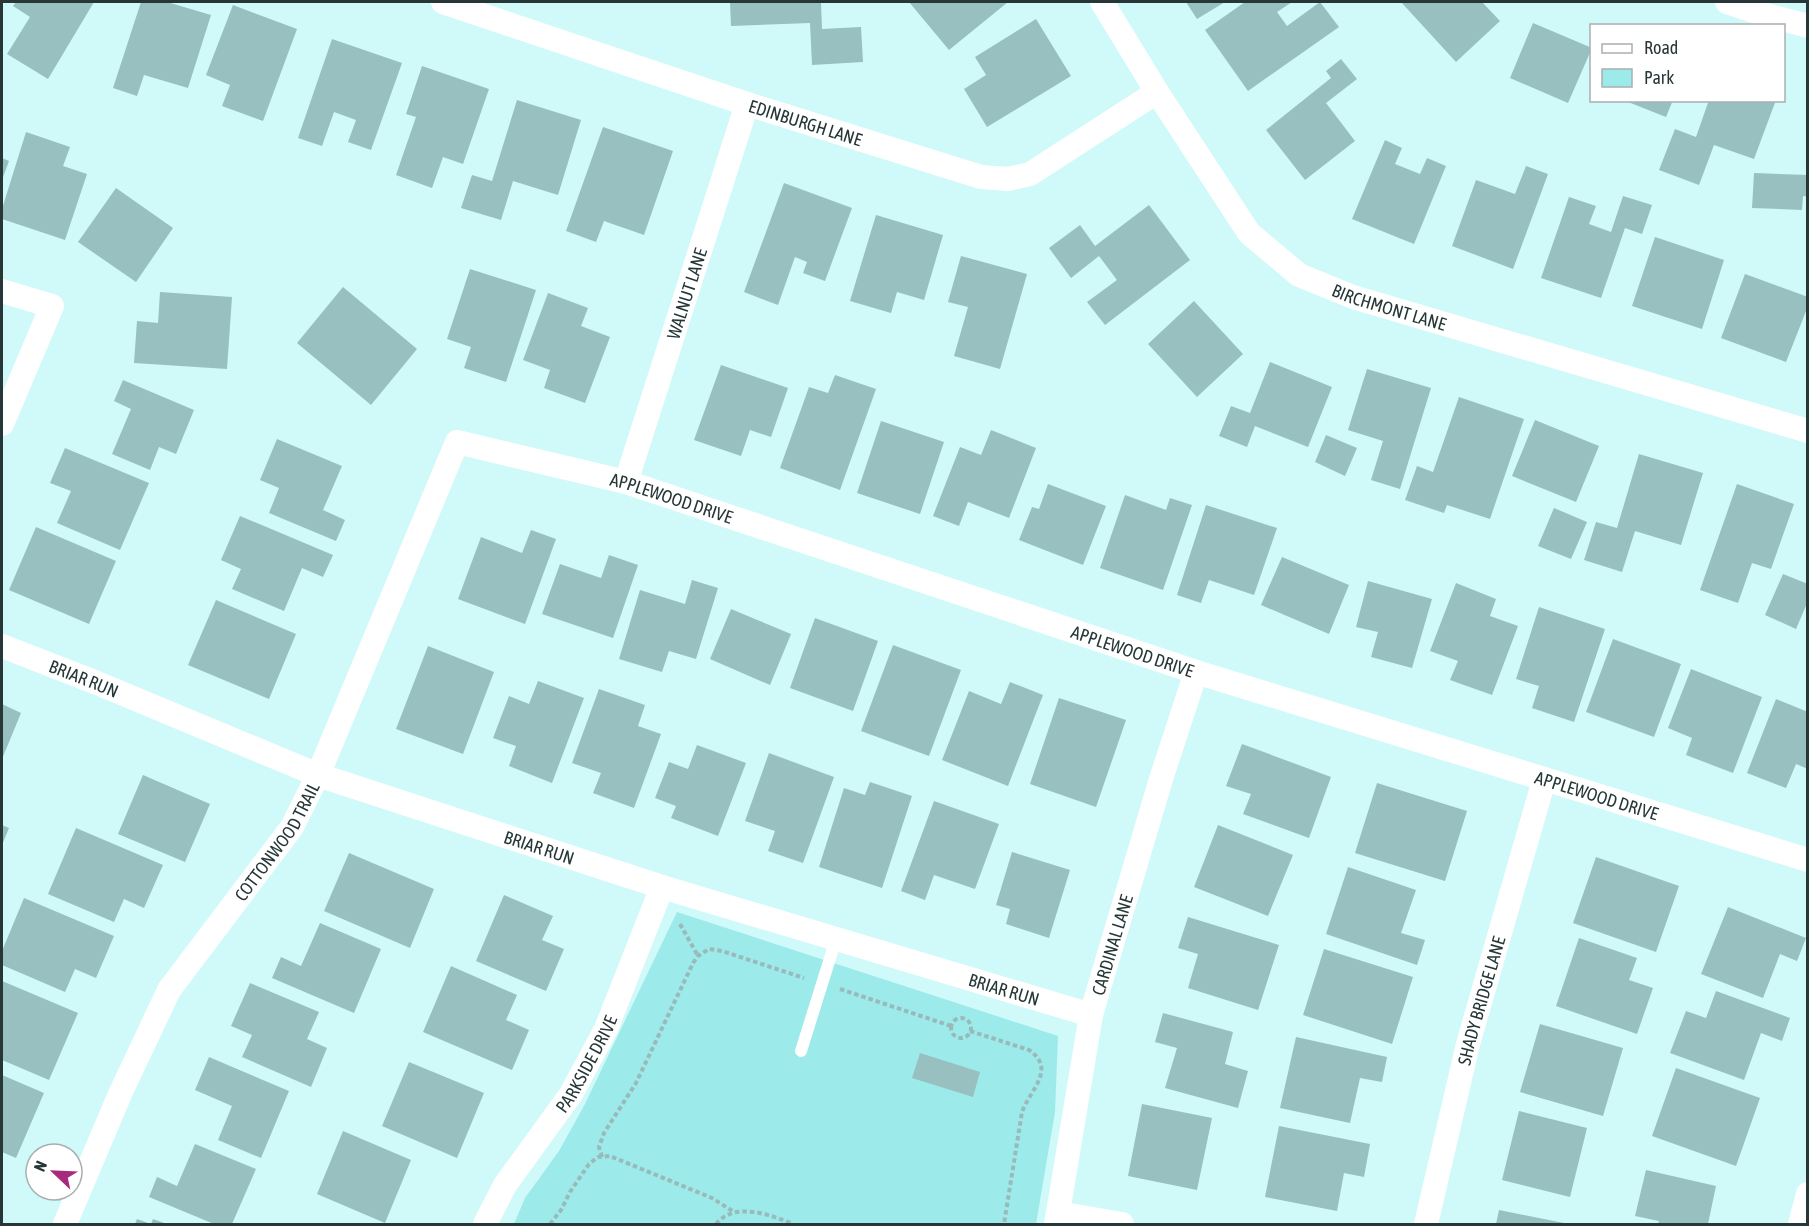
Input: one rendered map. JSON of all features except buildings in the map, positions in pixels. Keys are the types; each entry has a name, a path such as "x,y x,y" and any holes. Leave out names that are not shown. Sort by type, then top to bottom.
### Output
{"street":[{"name":"EDINBURGH LANE","path":"443,2 747,104 981,177 1008,179 1030,174 1157,92"},
{"name":"BIRCHMONT LANE","path":"1102,2 1157,92 1249,232 1299,274 1353,297 1808,431"},
{"path":"1727,2 1808,26"},
{"name":"WALNUT LANE","path":"626,482 747,104"},
{"path":"2,291 52,306 2,424"},
{"name":"APPLEWOOD DRIVE","path":"457,442 626,482 1196,672 1808,860"},
{"name":"COTTONWOOD TRAIL","path":"65,1224 120,1094 170,990 292,827 318,775 457,442"},
{"name":"BRIAR RUN","path":"2,646 97,682 318,775 662,887 1091,1015"},
{"name":"CARDINAL LANE","path":"1057,1219 1091,1015 1161,779 1196,672"},
{"name":"SHADY BRIDGE LANE","path":"1426,1224 1468,1044 1544,780"},
{"name":"PARKSIDE DRIVE","path":"485,1224 505,1185 576,1085 606,1029 662,887"},
{"path":"1800,1224 1808,1194"},
{"path":"1057,1219 1122,1224"}],"lane":[{"path":"801,1051 836,939"}],"path":[{"path":"680,924 698,956"},
{"path":"602,1156 599,1147 604,1133 636,1083 684,980 698,956 709,949 722,951 951,1026"},
{"path":"963,1018 970,1023 970,1032 964,1038 952,1033 951,1026 954,1020 963,1018"},
{"path":"970,1032 1029,1050 1041,1062 1040,1078 1026,1100 1022,1112 1004,1224"},
{"path":"550,1224 589,1164 602,1156 609,1156 712,1198 735,1212"},
{"path":"716,1224 735,1212 756,1212 793,1224"}],"green space":[{"path":"677,912 1058,1036 1055,1112 1036,1224 514,1224 525,1198 559,1151 585,1104"}]}
